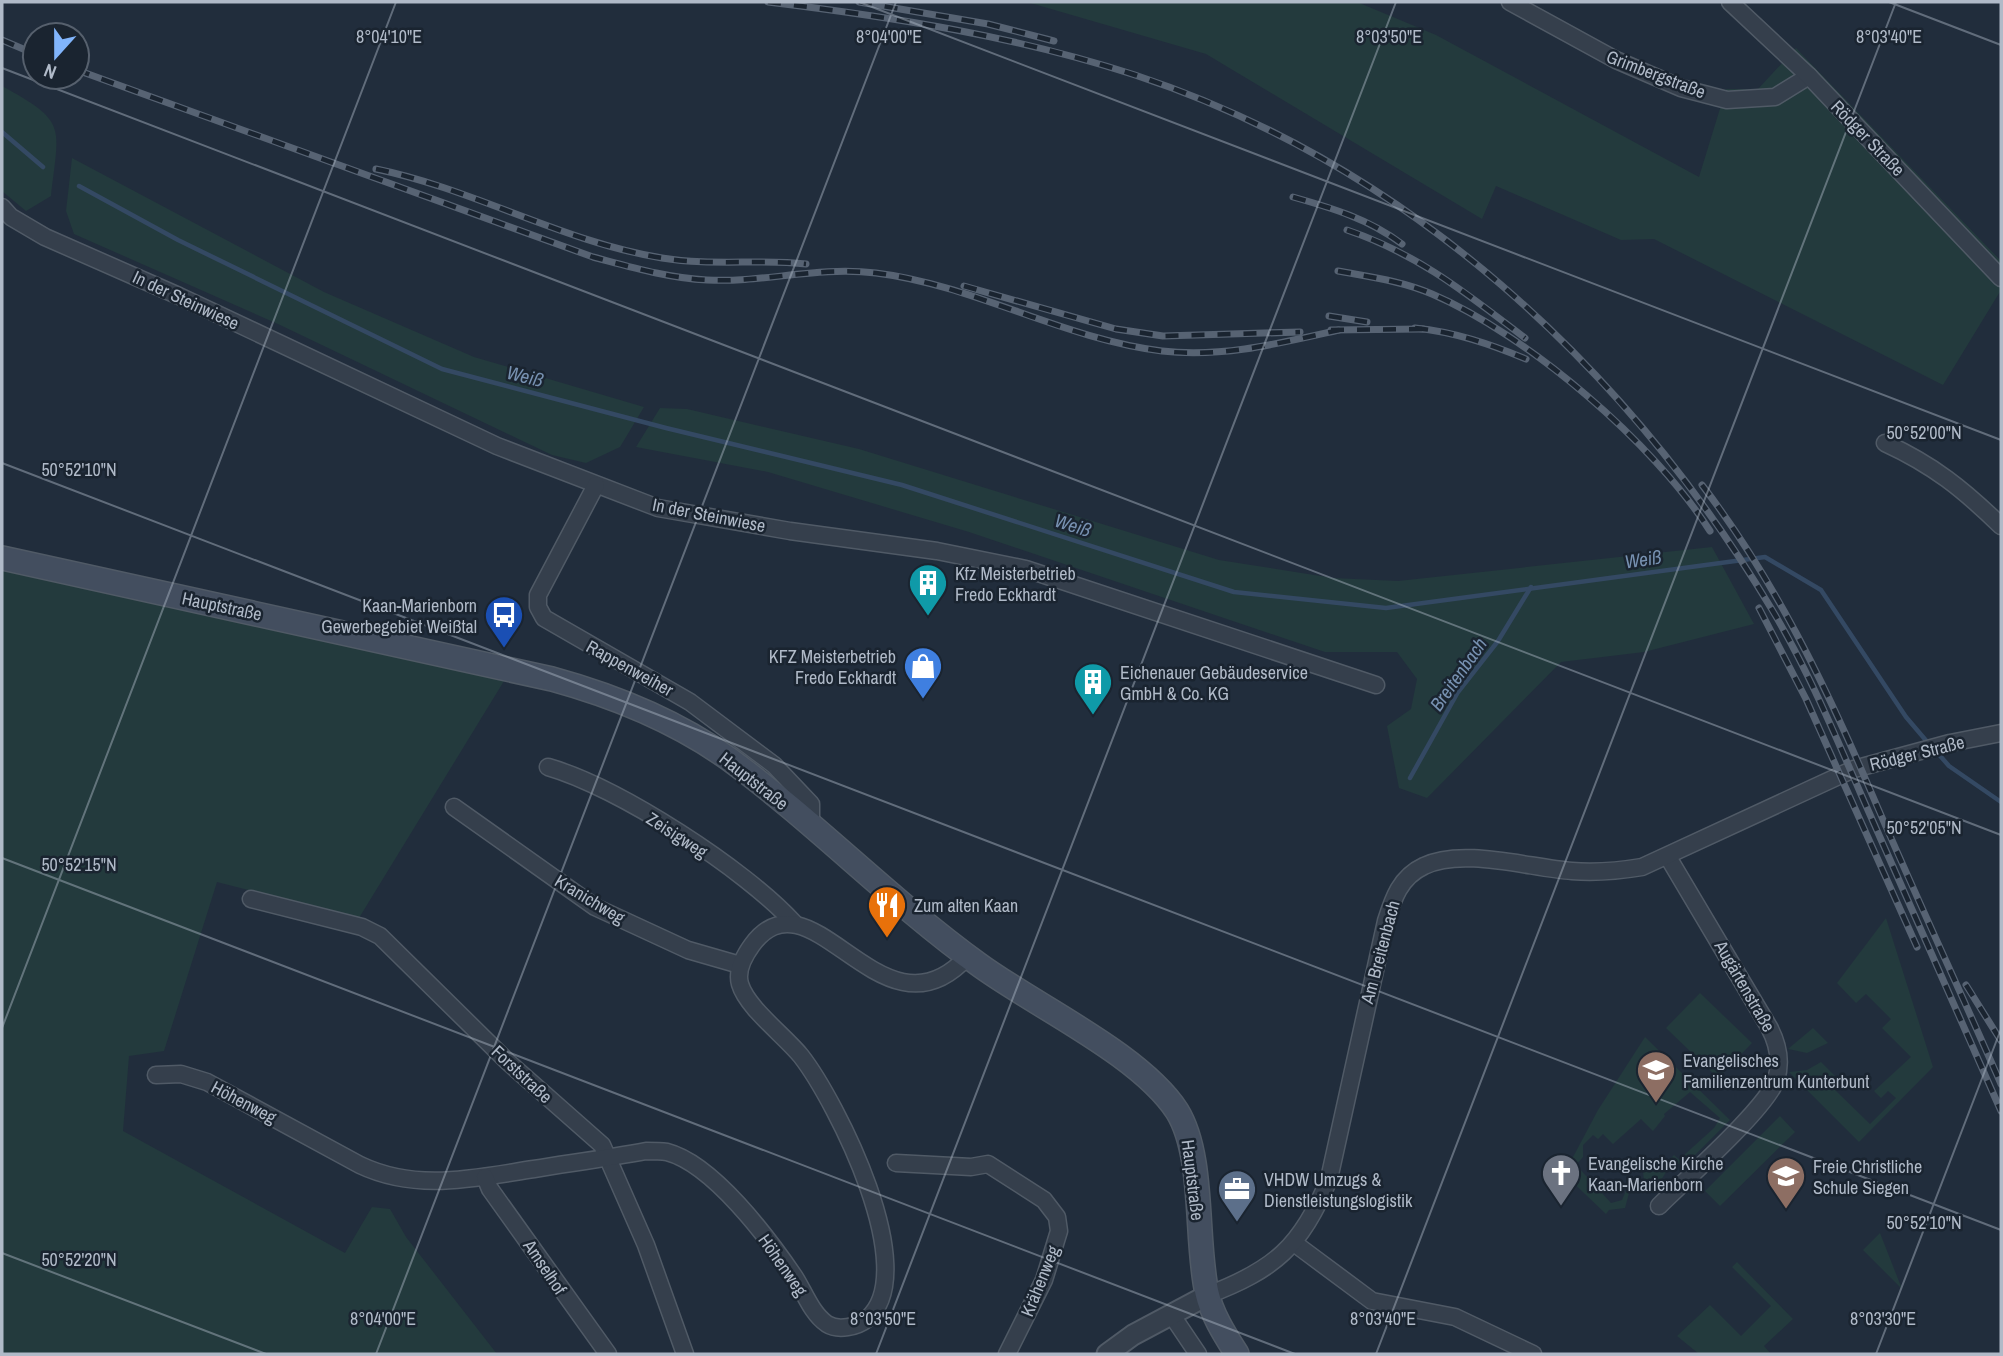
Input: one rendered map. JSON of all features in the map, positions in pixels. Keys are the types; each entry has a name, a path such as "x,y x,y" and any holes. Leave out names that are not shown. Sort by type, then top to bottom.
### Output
{"main road":[{"name":"Hauptstraße","path":"2,558 515,669 587,689 669,723 728,758 967,957 1132,1064 1176,1110 1187,1132 1192,1160 1208,1295 1218,1323 1237,1354"}],"street":[{"name":"Grimbergstraße","path":"1510,2 1616,60 1681,88 1727,100 1775,97 1809,76"},
{"name":"Rödger Straße","path":"1730,2 1809,76 2001,278"},
{"name":"In der Steinwiese","path":"2,207 11,217 45,237 179,296 497,446 658,508 790,531 937,551 1026,569 1376,685"},
{"path":"1885,443 1923,460 1951,480 2001,526"},
{"name":"Rappenweiher","path":"596,485 538,595 538,607 544,618 690,702 774,765 811,804 811,825"},
{"name":"Rödger Straße","path":"1835,778 1854,769 1950,743 2001,733"},
{"name":"Zeisigweg","path":"548,767 569,773 672,828 776,904 794,923"},
{"name":"Am Breitenbach","path":"1208,1295 1264,1271 1294,1243 1317,1209 1329,1179 1386,921 1398,887 1408,876 1423,866 1459,858 1573,872 1612,872 1642,867 1835,778"},
{"name":"Kranichweg","path":"454,807 596,907 688,950 740,965"},
{"name":"Augärtenstraße","path":"1659,1206 1770,1094 1779,1068 1779,1054 1769,1027 1668,857"},
{"name":"Forststraße","path":"251,899 362,928 380,936 508,1062 603,1145 646,1245 685,1354"},
{"path":"740,965 753,943 776,924 794,923 808,927 876,972 908,983 921,985 941,979 967,957"},
{"name":"Höhenweg","path":"156,1075 181,1074 207,1082 377,1173 435,1183 666,1152 687,1161 745,1213 827,1324 836,1327 857,1325 874,1311 880,1297 884,1262 868,1184 847,1131 820,1083 800,1055 749,1000 740,984 740,965"},
{"name":"Krähenweg","path":"896,1163 971,1167 989,1164 1044,1200 1057,1217 1059,1231 1044,1280 1007,1354"},
{"name":"Amselhof","path":"485,1177 490,1189 608,1354"},
{"path":"1294,1243 1372,1301 1455,1317 1533,1354"},
{"path":"1107,1354 1171,1314 1208,1295"},
{"path":"1171,1314 1198,1354"}],"green space":[{"path":"1027,2 1357,2 1436,35 1699,177 1726,89 1758,89 1796,48 2001,261 2001,290 1943,385 1654,239 1621,240 1496,186 1482,219 1206,54"},
{"path":"2,86 39,109 49,118 54,128 56,154 51,196 26,211 2,191"},
{"path":"72,158 324,292 474,357 644,407 620,447 586,463 552,455 278,324 74,234 66,211"},
{"path":"660,408 687,409 859,449 1219,560 1333,578 1398,581 1712,547 1754,624 1644,652 1561,662 1427,798 1399,788 1387,726 1411,709 1417,679 1397,652 1325,652 969,532 768,472 636,447"},
{"path":"2,567 504,681 359,918 217,882 164,1051 129,1056 123,1131 345,1253 372,1207 390,1209 406,1237 497,1354 2,1354"},
{"path":"1886,918 1933,1067 1859,1142 1789,1072 1807,1070 1821,1062 1841,1082 1834,1089 1870,1124 1896,1098 1888,1091 1881,1098 1874,1091 1911,1057 1882,1028 1891,1019 1866,994 1856,1003 1837,983"},
{"path":"1700,993 1752,1043 1718,1078 1666,1028"},
{"path":"1813,1028 1828,1043 1807,1053 1788,1049"},
{"path":"1645,1037 1730,1120 1688,1162 1683,1156 1714,1128 1720,1118 1690,1092 1664,1114 1653,1131 1641,1119 1613,1144 1603,1134 1598,1139 1593,1135 1583,1145 1583,1157 1576,1165 1611,1203 1622,1200 1627,1188 1629,1193 1625,1208 1609,1210 1606,1214 1564,1174 1598,1110"},
{"path":"1780,1116 1795,1132 1720,1206 1705,1191"},
{"path":"1674,1155 1683,1163 1670,1166 1654,1191 1645,1190 1643,1172 1653,1162 1661,1168"},
{"path":"1880,1233 1902,1289 1863,1250"},
{"path":"1737,1262 1793,1319 1764,1346 1771,1354 1699,1354 1677,1336 1710,1305 1741,1336 1771,1306 1732,1267"}],"waterway":[{"name":"Weiß","path":"2,132 43,167"},
{"name":"Weiß","path":"79,186 178,240 442,369 666,428 902,485 1234,592 1386,608 1765,557 1821,590 1906,717 1929,744"},
{"name":"Breitenbach","path":"1410,778 1458,692 1498,641 1531,587"},
{"name":"Weiß","path":"1935,750 1949,766 2001,802"}],"railway":[{"path":"768,2 861,14 999,39 1045,49 1135,75 1234,114 1329,162 1417,219 1500,284 1577,356 1648,435 1713,519 1771,608 1796,652 1829,722 2001,1111"},
{"path":"859,2 988,24 1054,41"},
{"path":"2,40 21,48"},
{"path":"91,75 593,257 664,274 692,279 728,280 832,272 876,273 948,289 1125,345 1184,353 1229,351 1339,330"},
{"path":"376,169 448,189 554,228 625,250 680,260 806,264"},
{"path":"1293,197 1363,221 1402,244"},
{"path":"1347,230 1396,251 1441,276 1525,338"},
{"path":"1338,271 1386,280 1432,294 1469,312 1508,336 1586,395 1623,428 1686,497 1710,531"},
{"path":"964,286 1116,329 1163,336 1300,332"},
{"path":"1329,316 1367,322"},
{"path":"1415,328 1472,339 1526,359"},
{"path":"1331,330 1423,329"},
{"path":"1702,485 1752,557 1816,672 2001,1084"},
{"path":"1759,608 1806,699 1917,947"},
{"path":"1966,985 2001,1041"}],"place":[{"name":"Kfz Meisterbetrieb Fredo Eckhardt","path":"928,617"},
{"name":"Kaan-Marienborn Gewerbegebiet Weißtal","path":"504,649"},
{"name":"KFZ Meisterbetrieb Fredo Eckhardt","path":"923,700"},
{"name":"Eichenauer Gebäudeservice GmbH & Co. KG","path":"1093,716"},
{"name":"Zum alten Kaan","path":"887,939"},
{"name":"Evangelisches Familienzentrum Kunterbunt","path":"1656,1104"},
{"name":"Evangelische Kirche Kaan-Marienborn","path":"1561,1207"},
{"name":"Freie Christliche Schule Siegen","path":"1786,1210"},
{"name":"VHDW Umzugs & Dienstleistungslogistik","path":"1237,1223"}]}
